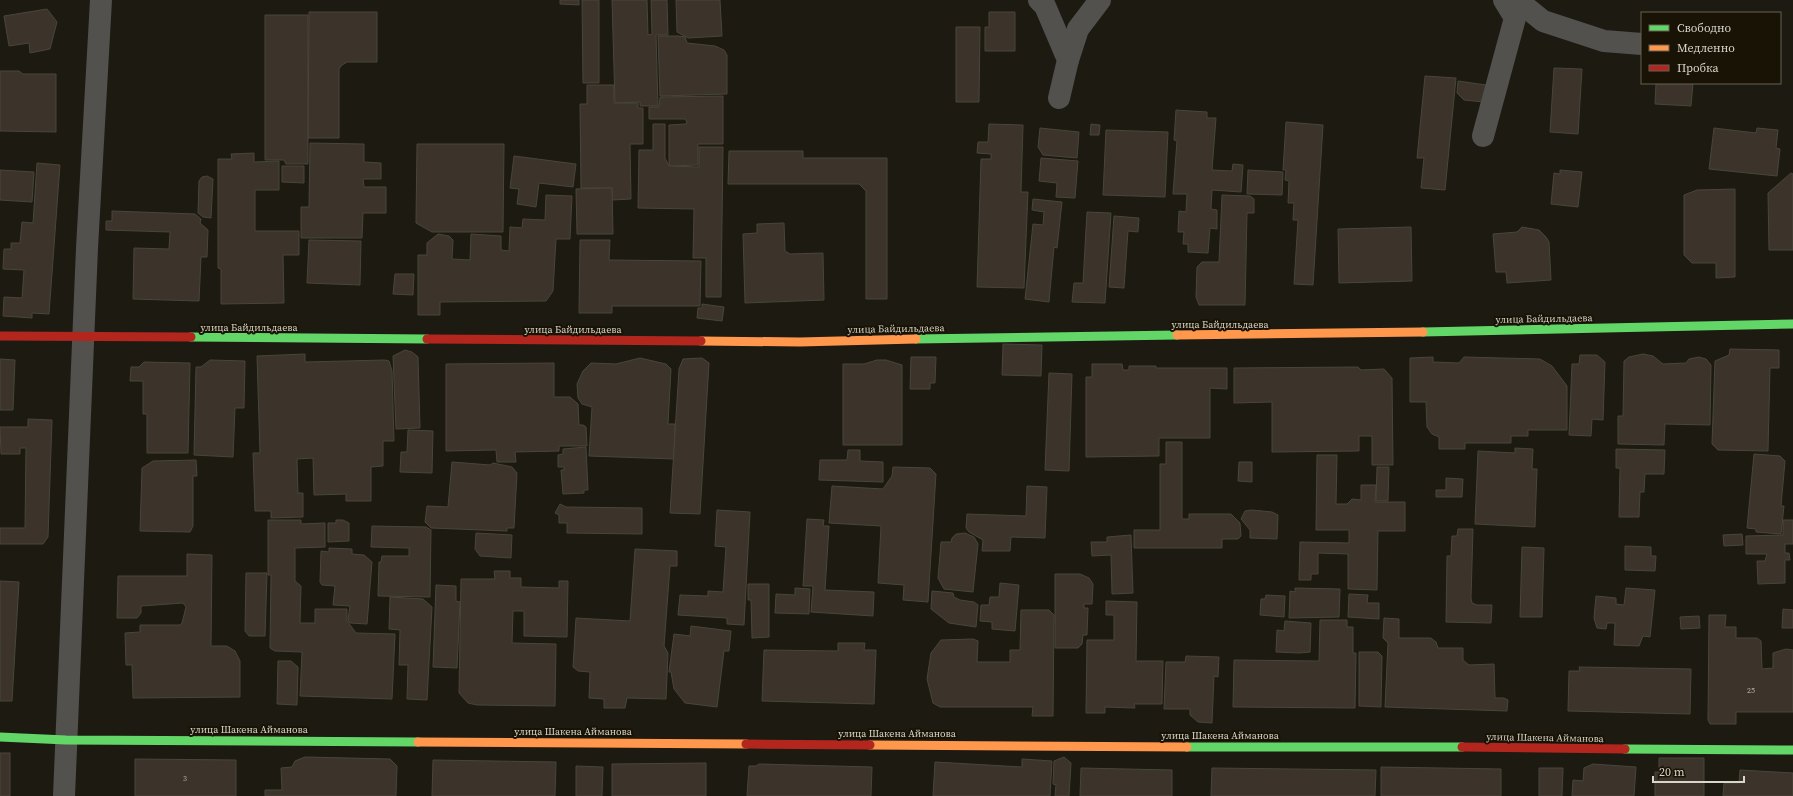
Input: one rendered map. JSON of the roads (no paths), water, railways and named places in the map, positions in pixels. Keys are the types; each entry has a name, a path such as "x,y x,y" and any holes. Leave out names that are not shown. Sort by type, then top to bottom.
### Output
{"street":[{"path":"64,796 84,336 101,0"},
{"path":"1039,0 1045,6 1068,60"},
{"path":"1058,98 1078,29 1100,0"},
{"path":"1483,136 1515,18 1504,0"},
{"path":"1517,0 1543,21 1604,41 1641,44"},
{"name":"улица Байдильдаева","path":"0,336 800,342 1063,336 1328,334 1793,324"},
{"name":"улица Шакена Айманова","path":"0,737 66,740 1400,746 1740,751 1793,750"}]}
